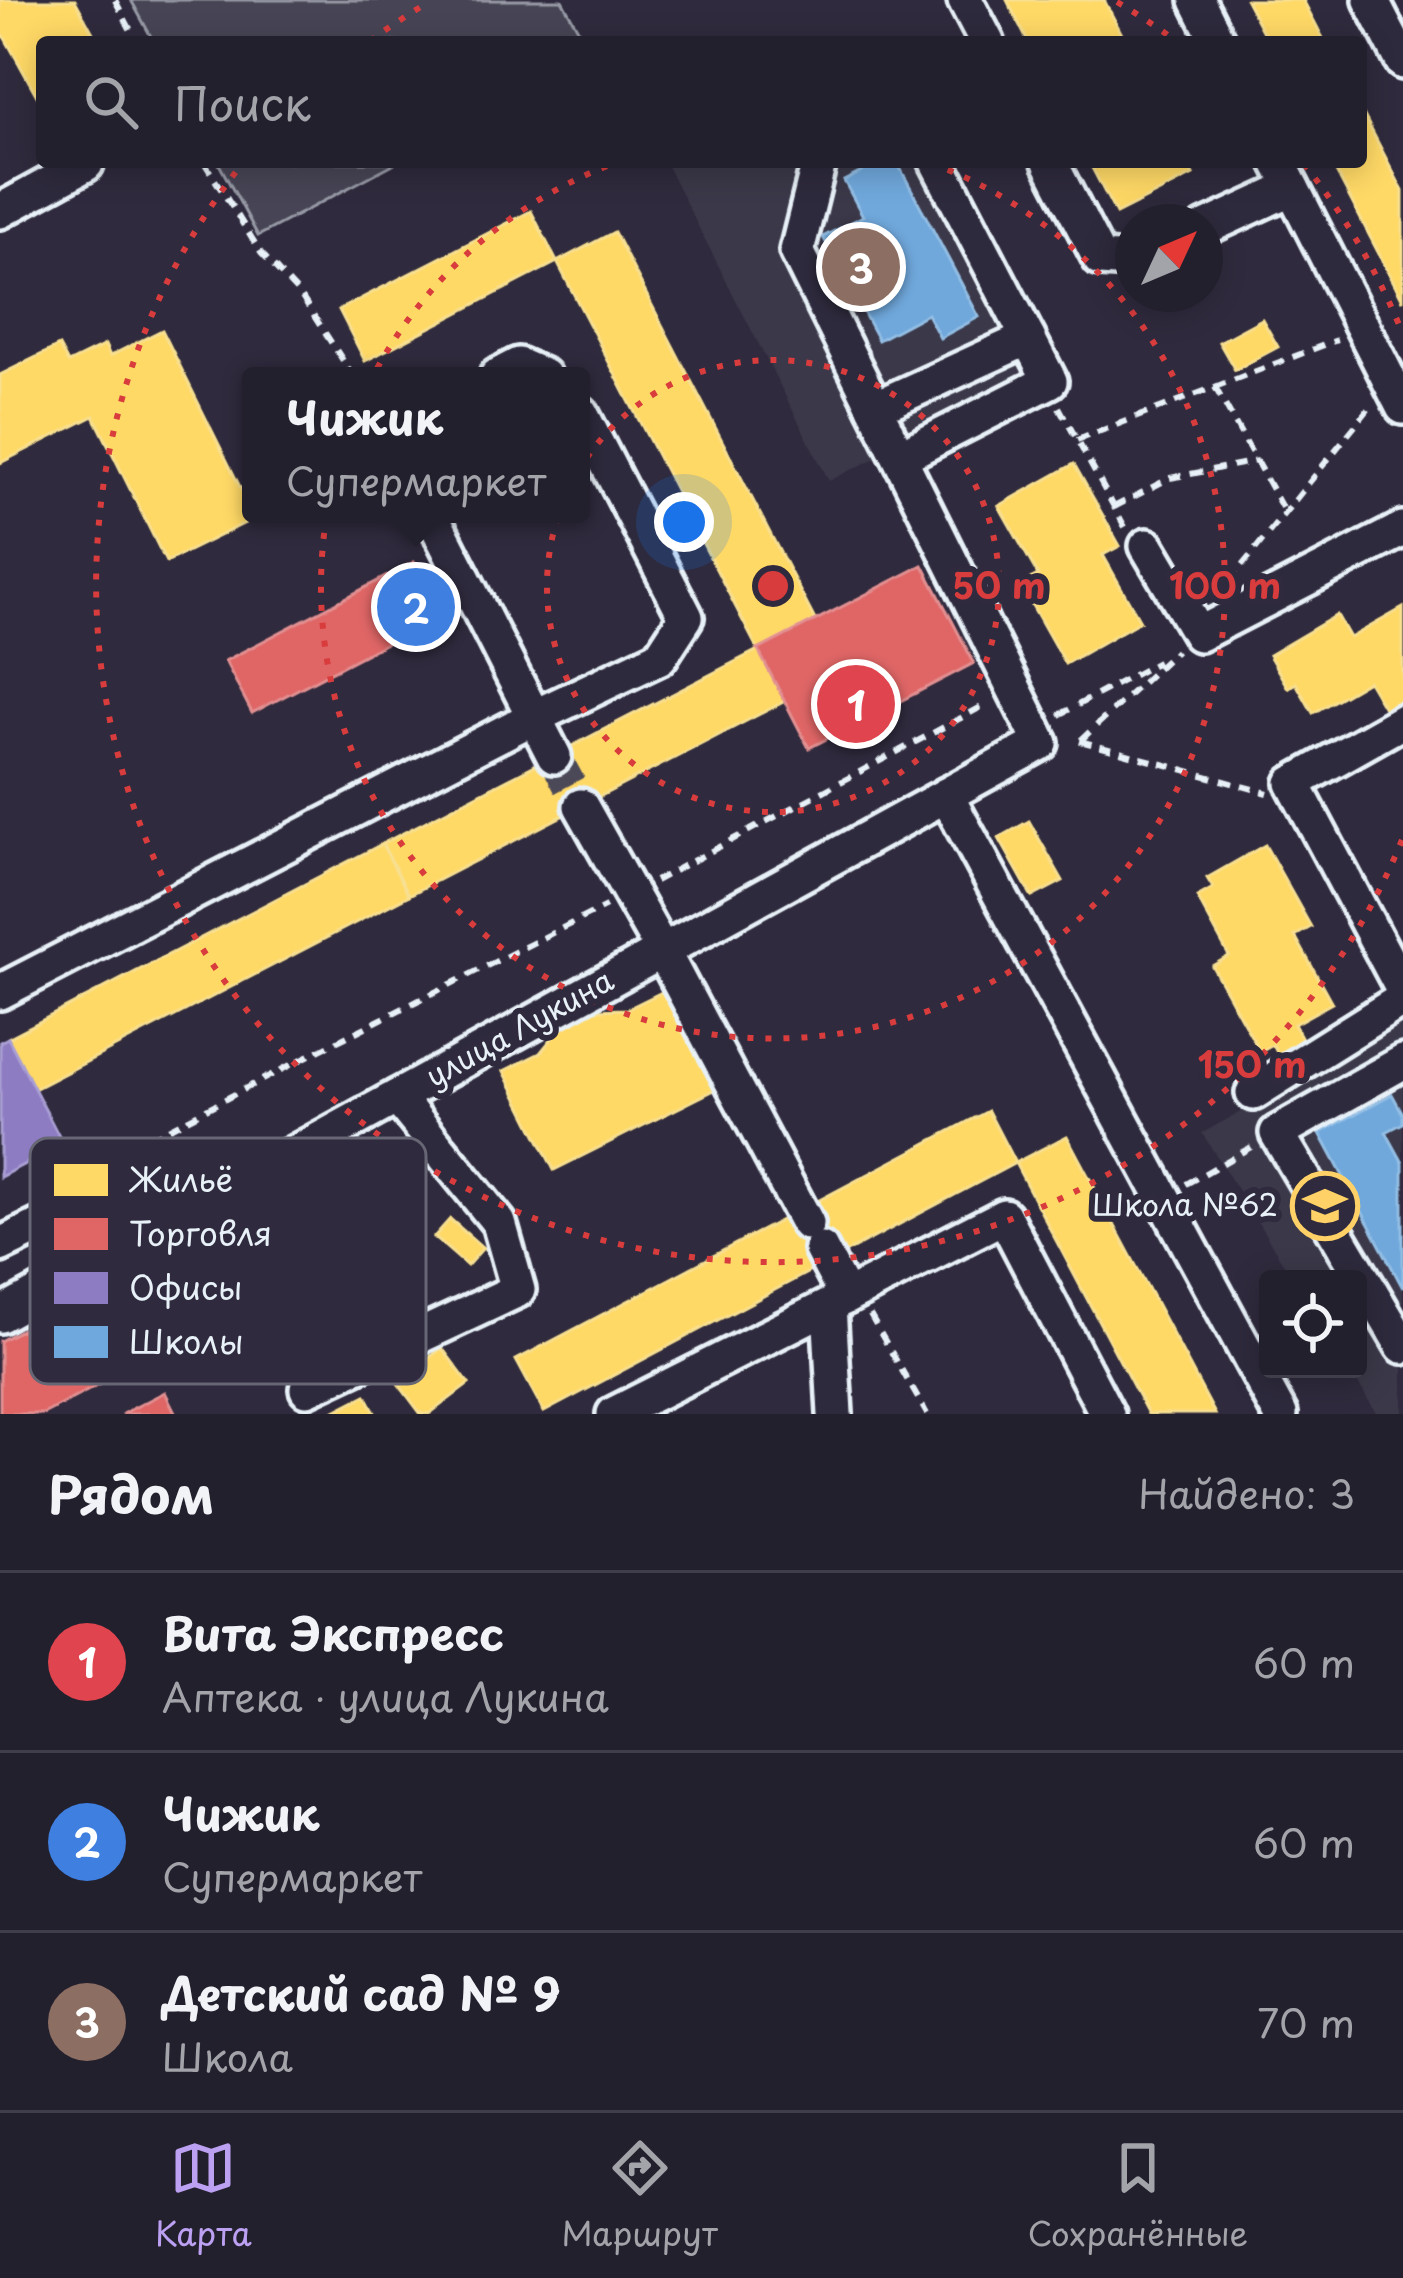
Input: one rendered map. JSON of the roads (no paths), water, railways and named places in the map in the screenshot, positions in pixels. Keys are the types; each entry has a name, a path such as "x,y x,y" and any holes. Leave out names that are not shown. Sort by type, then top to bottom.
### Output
{"street":[{"path":"965,0 984,36"},
{"path":"1197,0 1215,36"},
{"path":"1371,0 1403,62"},
{"path":"0,211 79,168"},
{"path":"818,168 797,251 900,458 1050,381 940,168"},
{"path":"1053,168 1100,259 1115,260"},
{"path":"1223,217 1286,175 1391,354 1390,403"},
{"path":"875,408 1028,338"},
{"path":"0,992 534,717 660,658 686,617 590,430"},
{"name":"улица Лукина","path":"321,1138 946,795 1037,736 900,458"},
{"path":"436,523 554,756"},
{"path":"1148,546 1196,629 1403,530"},
{"path":"1403,721 1293,783 1403,990"},
{"path":"946,795 1280,1414"},
{"path":"581,806 844,1298 835,1414"},
{"path":"1253,1093 1403,999"},
{"path":"1403,1062 1277,1133 1403,1346"},
{"path":"397,1096 500,1222 518,1290 426,1333"},
{"path":"614,1414 1004,1216 1107,1414"},
{"path":"0,1245 30,1231"},
{"name":"улица Лукина","path":"0,1315 30,1299"},
{"path":"307,1389 318,1384"}],"tunnel":[{"path":"554,756 581,806"}],"place":[{"name":"Детский сад № 9","path":"861,267"},
{"name":"Чижик","path":"416,607"},
{"name":"Вита Экспресс","path":"856,704"},
{"name":"Школа №62","path":"1325,1206"}]}
